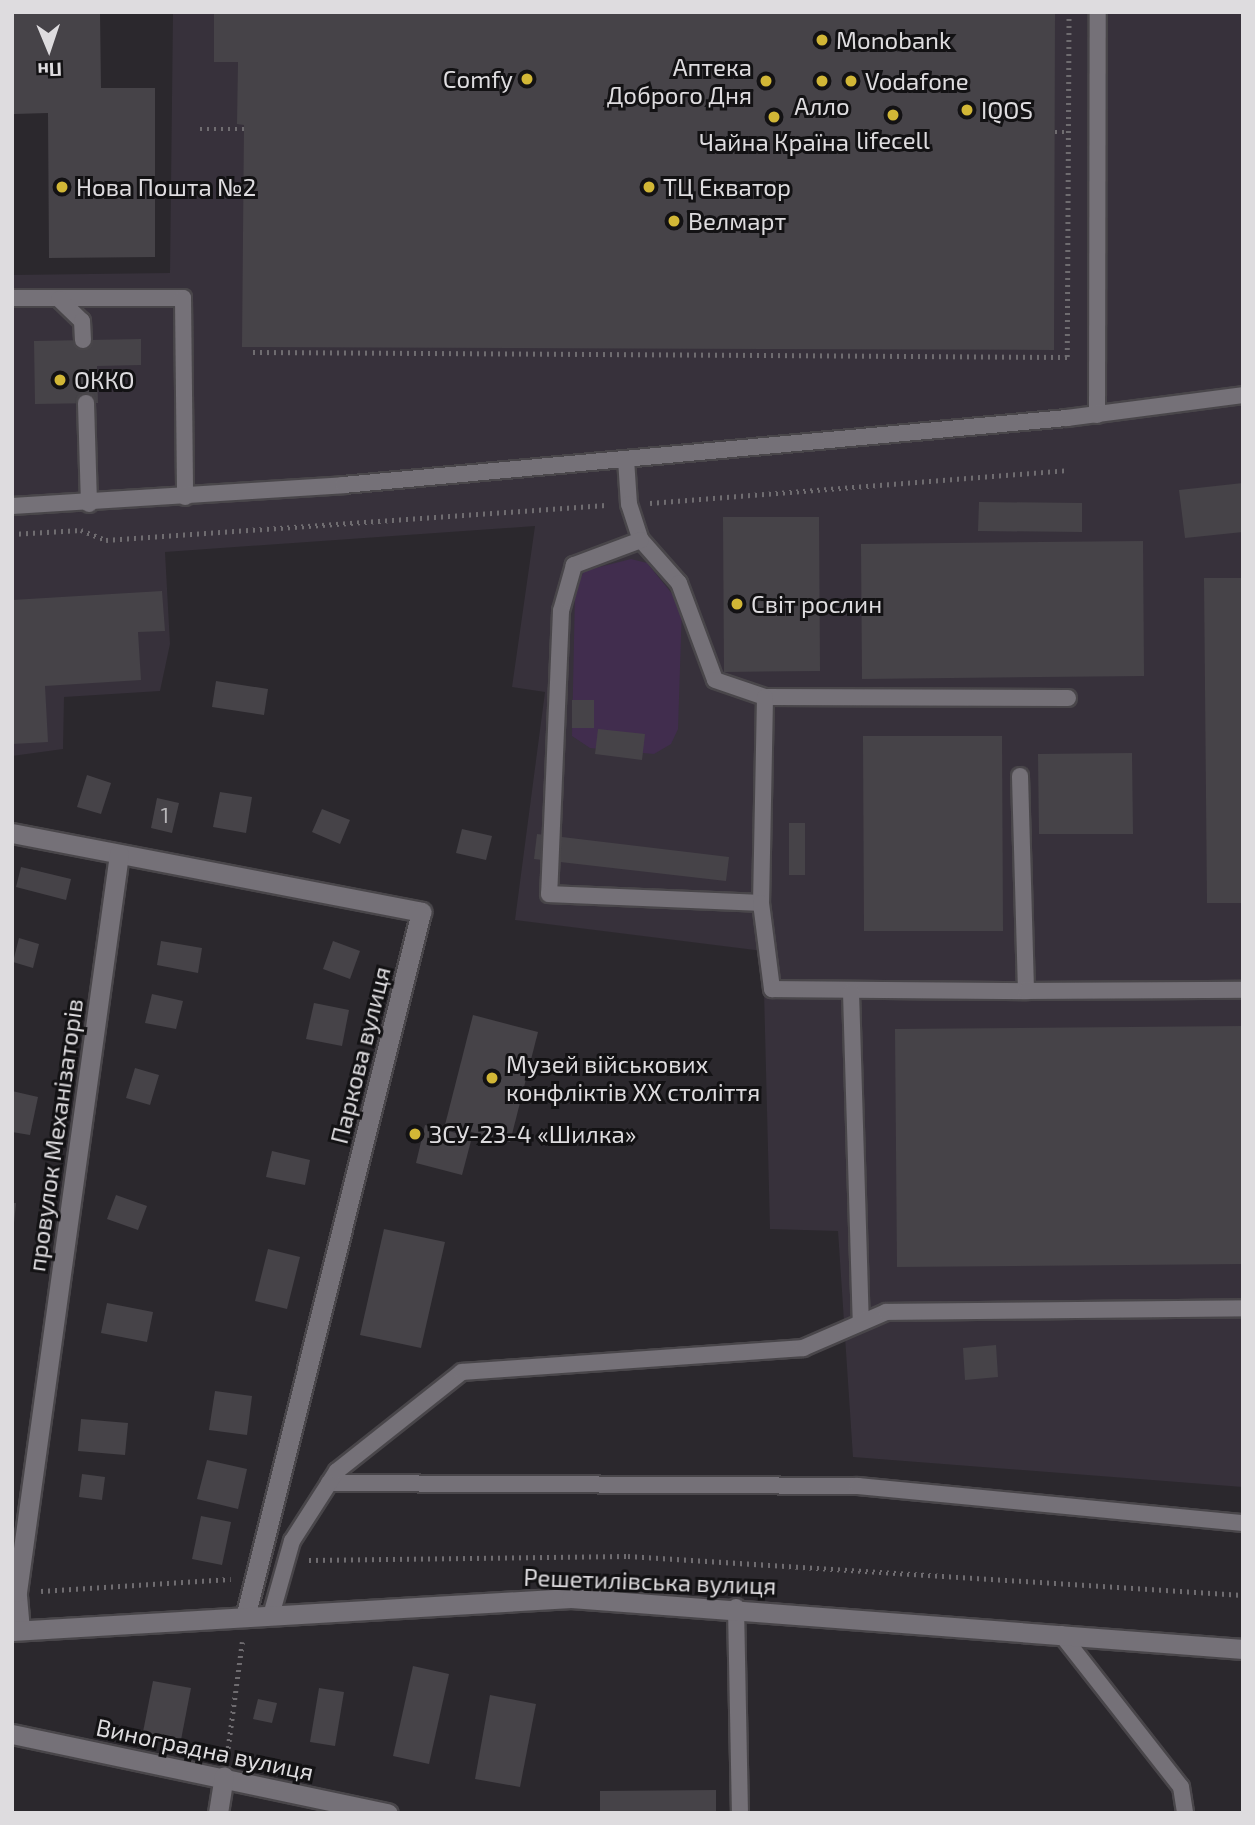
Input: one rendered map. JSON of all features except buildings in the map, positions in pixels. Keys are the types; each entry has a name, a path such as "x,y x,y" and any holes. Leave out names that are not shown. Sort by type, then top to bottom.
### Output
{"street":[{"name":"Паркова вулиця","path":"12,833 421,912 246,1614"},
{"name":"провулок Механізаторів","path":"16,1630 17,1592 119,854"},
{"name":"Решетилівська вулиця","path":"16,1630 272,1612 571,1598 737,1606 1243,1649"},
{"name":"Виноградна вулиця","path":"12,1734 224,1776 388,1813"},
{"path":"218,1813 224,1776"}],"lane":[{"path":"1097,415 1098,12"},
{"path":"12,298 183,298 185,498"},
{"path":"59,299 78,314 83,340"},
{"path":"12,506 185,498 626,459 1097,415 1243,396"},
{"path":"86,403 89,504"},
{"path":"626,459 629,504 641,540 679,583 715,680 765,696 1068,698"},
{"path":"641,540 574,565 561,611 549,894 761,903"},
{"path":"765,696 761,903 772,989 851,992 1243,990"},
{"path":"1020,776 1026,991"},
{"path":"851,992 861,1322"},
{"path":"272,1612 287,1560 329,1483 461,1372 803,1348 886,1312 1243,1308"},
{"path":"329,1483 859,1486 1243,1523"},
{"path":"737,1606 740,1813"},
{"path":"1061,1634 1181,1787 1185,1813"}],"path":[{"path":"253,352 1067,357 1069,12"},
{"path":"200,129 244,129"},
{"path":"1055,132 1068,132"},
{"path":"12,534 81,530 106,540 1068,470"},
{"path":"287,1560 628,1556 1243,1595"},
{"path":"17,1592 253,1578"},
{"path":"224,1776 246,1614"}],"shaded area":[{"path":"173,12 1243,12 1243,1487 853,1457 838,1231 770,1229 763,951 515,920 545,692 512,687 535,526 165,552 170,644 160,691 64,697 63,749 12,756 12,275 170,273"},
{"path":"631,559 647,563 682,606 678,729 671,744 654,754 590,748 572,736 575,592 584,571"}],"place":[{"name":"Monobank","path":"822,40"},
{"name":"Comfy","path":"527,79"},
{"name":"Аптека Доброго Дня","path":"766,81"},
{"name":"Алло","path":"822,81"},
{"name":"Vodafone","path":"851,81"},
{"name":"IQOS","path":"967,110"},
{"name":"lifecell","path":"893,115"},
{"name":"Чайна Країна","path":"774,117"},
{"name":"Нова Пошта №2","path":"62,187"},
{"name":"ТЦ Екватор","path":"649,187"},
{"name":"Велмарт","path":"674,221"},
{"name":"ОККО","path":"60,380"},
{"name":"Світ рослин","path":"737,604"},
{"name":"Музей військових конфліктів ХХ століття","path":"492,1078"},
{"name":"ЗСУ-23-4 «Шилка»","path":"415,1134"}]}
